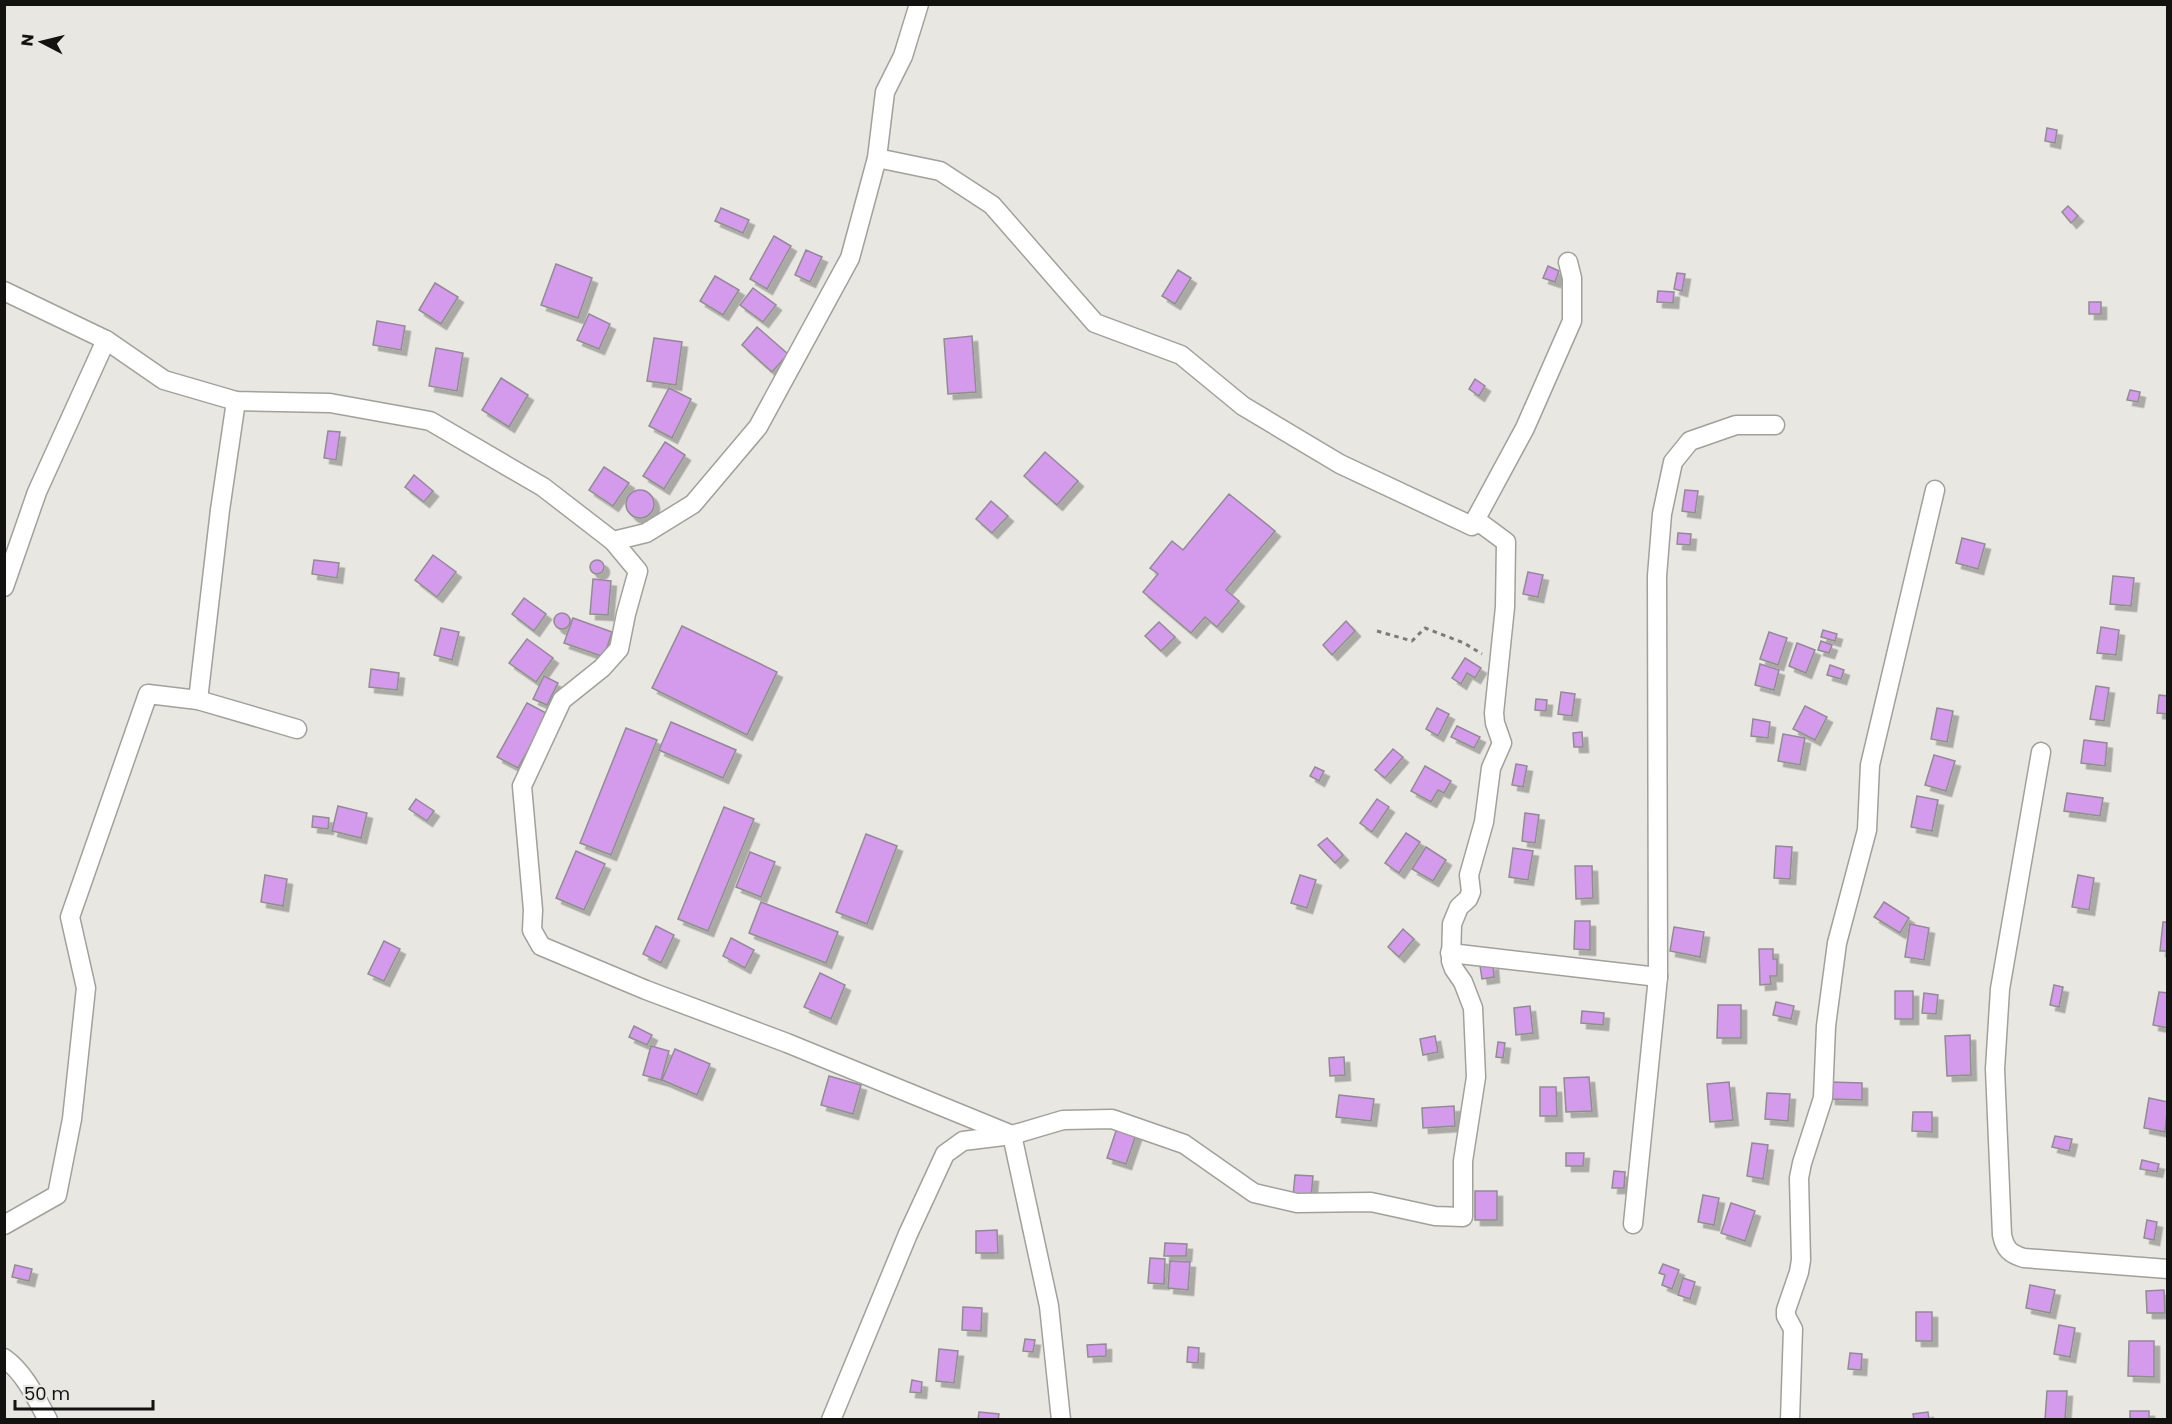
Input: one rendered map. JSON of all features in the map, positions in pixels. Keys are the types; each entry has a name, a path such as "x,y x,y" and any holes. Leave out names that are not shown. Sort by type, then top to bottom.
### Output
{"street":[{"path":"613,541 646,533 693,504 758,427 850,258 877,158 885,92 903,56 919,4"},
{"path":"877,158 940,171 992,205 1095,323 1181,355 1243,406 1340,465 1472,526 1525,428 1572,321 1572,278 1568,262"},
{"path":"4,291 106,340 164,380 236,401 330,404 430,421 543,487 613,541 638,571 619,649 602,668 562,700 522,786 532,930 541,946 645,990 787,1043 1012,1136"},
{"path":"4,587 37,492 106,340"},
{"path":"198,699 220,510 236,401"},
{"path":"1633,1224 1658,976 1658,576 1662,514 1673,462 1690,441 1736,425 1775,426"},
{"path":"1790,1419 1793,1329 1786,1316 1786,1310 1801,1260 1799,1178 1823,1098 1826,1026 1837,943 1867,830 1870,765 1935,490"},
{"path":"831,1419 908,1234 945,1154 963,1141 1012,1136 1063,1120 1112,1119 1184,1144 1254,1193 1297,1203 1371,1202 1435,1216 1463,1217 1463,1161 1476,1077 1475,1043 1473,1008 1463,982 1454,969 1450,952 1452,924 1471,892 1469,875 1484,822 1491,768 1502,743 1494,719 1505,608 1506,542 1483,525 1474,523"},
{"path":"4,1225 57,1195 72,1119 86,988 70,917 148,694 198,699 297,729"},
{"path":"2041,752 2000,989 1995,1069 2001,1223 2004,1245 2011,1254 2024,1258 2168,1269"},
{"path":"1450,952 1658,976"},
{"path":"1012,1136 1049,1306 1061,1419"},
{"path":"4,1358 13,1364 32,1390 48,1419"}],"path":[{"path":"1377,631 1412,641 1425,628 1464,643 1498,664"}],"building":[{"path":"2047,128 2057,130 2055,143 2045,141"},
{"path":"2068,206 2078,216 2071,223 2062,212"},
{"path":"721,208 749,220 743,233 715,221"},
{"path":"774,236 791,246 767,289 750,279"},
{"path":"806,250 822,257 810,282 795,275"},
{"path":"556,264 592,278 578,318 541,305"},
{"path":"1548,266 1559,271 1555,282 1543,278"},
{"path":"1178,270 1191,278 1175,304 1162,296"},
{"path":"1677,273 1685,274 1682,291 1674,289"},
{"path":"715,276 739,290 723,315 700,301"},
{"path":"435,283 458,297 441,324 419,310"},
{"path":"753,288 776,305 763,322 740,305"},
{"path":"1658,291 1674,292 1673,303 1657,302"},
{"path":"2089,302 2101,302 2101,314 2089,314"},
{"path":"589,314 610,324 599,349 577,340"},
{"path":"377,321 405,326 401,350 373,345"},
{"path":"757,327 788,354 772,372 742,345"},
{"path":"972,336 976,392 948,394 944,339"},
{"path":"654,338 682,342 676,385 647,381"},
{"path":"436,348 463,353 457,391 429,386"},
{"path":"501,378 528,395 509,427 482,410"},
{"path":"1475,379 1485,386 1479,396 1469,389"},
{"path":"669,388 691,399 672,438 649,426"},
{"path":"2130,390 2140,392 2138,402 2127,400"},
{"path":"328,431 340,432 336,460 324,458"},
{"path":"665,442 685,455 664,489 643,476"},
{"path":"1045,452 1078,481 1057,505 1024,476"},
{"path":"604,467 629,483 613,506 589,490"},
{"path":"414,475 433,491 424,502 405,487"},
{"path":"640,490 650,494 654,504 650,514 640,518 630,514 626,504 630,494"},
{"path":"1685,490 1698,491 1695,513 1682,511"},
{"path":"1229,494 1275,531 1226,590 1239,601 1217,627 1205,617 1191,633 1143,592 1158,574 1150,568 1172,541 1183,550"},
{"path":"991,501 1008,516 992,533 976,519"},
{"path":"1678,533 1691,534 1690,545 1677,544"},
{"path":"1962,538 1985,544 1978,569 1956,563"},
{"path":"433,555 456,572 437,597 415,580"},
{"path":"314,560 339,563 337,578 312,574"},
{"path":"594,560 600,560 604,567 600,574 594,574 590,570 590,564"},
{"path":"1528,572 1543,575 1538,597 1523,594"},
{"path":"2113,576 2134,578 2131,606 2110,604"},
{"path":"593,579 611,581 608,615 590,614"},
{"path":"524,598 546,614 534,631 512,614"},
{"path":"562,613 570,621 562,629 554,621"},
{"path":"573,618 612,632 604,657 564,643"},
{"path":"1346,621 1355,631 1332,655 1323,645"},
{"path":"1159,622 1175,637 1161,651 1145,636"},
{"path":"682,626 777,672 747,735 652,688"},
{"path":"2101,627 2119,630 2116,655 2097,653"},
{"path":"441,628 459,632 452,660 434,655"},
{"path":"1823,630 1837,634 1835,641 1821,637"},
{"path":"1769,632 1787,638 1778,665 1760,659"},
{"path":"527,639 553,658 536,682 509,663"},
{"path":"1821,641 1832,645 1829,653 1818,650"},
{"path":"1797,643 1815,650 1806,673 1789,666"},
{"path":"1465,658 1481,668 1475,678 1467,673 1461,684 1452,678"},
{"path":"1760,664 1779,670 1774,690 1755,685"},
{"path":"1830,665 1844,670 1841,679 1827,675"},
{"path":"371,669 399,673 397,690 369,687"},
{"path":"544,676 558,683 547,705 533,699"},
{"path":"2096,686 2109,688 2104,721 2090,719"},
{"path":"1561,692 1575,694 1572,716 1558,714"},
{"path":"2159,695 2168,696 2168,714 2157,713"},
{"path":"1536,699 1547,700 1546,711 1535,710"},
{"path":"527,703 548,714 518,768 497,757"},
{"path":"1805,706 1827,717 1815,740 1793,729"},
{"path":"1437,708 1449,714 1438,736 1426,729"},
{"path":"1937,708 1953,711 1947,742 1931,739"},
{"path":"1753,719 1770,722 1768,738 1751,736"},
{"path":"671,722 736,750 723,778 659,750"},
{"path":"1457,726 1480,737 1474,748 1451,737"},
{"path":"626,728 657,740 611,855 580,843"},
{"path":"1582,732 1583,747 1574,747 1573,733"},
{"path":"1783,734 1805,738 1800,765 1778,761"},
{"path":"2084,740 2107,743 2105,766 2081,763"},
{"path":"1393,749 1403,757 1385,778 1375,770"},
{"path":"1934,755 1955,761 1946,791 1925,785"},
{"path":"1516,764 1527,766 1523,787 1512,785"},
{"path":"1425,766 1451,781 1444,793 1438,790 1431,802 1411,791"},
{"path":"1315,767 1324,771 1319,781 1310,776"},
{"path":"2067,793 2103,798 2100,816 2064,811"},
{"path":"1917,796 1938,800 1932,831 1911,827"},
{"path":"416,799 434,811 427,821 409,809"},
{"path":"1377,799 1389,807 1372,832 1360,823"},
{"path":"338,806 367,813 361,838 332,831"},
{"path":"724,807 754,819 708,931 678,919"},
{"path":"1525,813 1539,815 1535,843 1522,841"},
{"path":"313,816 329,818 328,829 312,827"},
{"path":"1406,833 1420,842 1399,873 1385,863"},
{"path":"866,834 897,846 867,924 836,912"},
{"path":"1327,838 1343,855 1335,863 1318,845"},
{"path":"1776,846 1792,847 1790,879 1774,878"},
{"path":"1426,847 1446,860 1433,881 1412,869"},
{"path":"1513,848 1533,851 1528,880 1509,877"},
{"path":"576,851 605,864 584,910 556,898"},
{"path":"750,852 775,862 761,897 736,887"},
{"path":"1575,866 1592,866 1593,898 1576,899"},
{"path":"265,875 287,879 283,906 261,902"},
{"path":"1300,875 1316,880 1307,908 1291,903"},
{"path":"2078,875 2094,878 2089,910 2072,907"},
{"path":"761,902 838,932 826,963 749,933"},
{"path":"1884,902 1909,918 1900,933 1874,917"},
{"path":"1575,921 1590,921 1590,950 1574,949"},
{"path":"2163,922 2168,922 2168,951 2160,951"},
{"path":"1910,924 1929,928 1924,960 1905,957"},
{"path":"656,926 674,935 661,963 643,954"},
{"path":"1674,927 1704,932 1700,957 1670,951"},
{"path":"1403,929 1414,939 1399,957 1388,947"},
{"path":"731,938 754,950 745,968 723,956"},
{"path":"384,941 400,949 384,981 368,974"},
{"path":"1759,949 1773,949 1773,959 1777,959 1777,976 1770,976 1771,984 1760,985"},
{"path":"1493,964 1494,977 1482,979 1480,966"},
{"path":"820,973 845,985 831,1019 804,1007"},
{"path":"2054,985 2063,987 2059,1007 2050,1005"},
{"path":"1895,991 1913,991 1913,1019 1895,1019"},
{"path":"2159,992 2168,993 2168,1028 2153,1025"},
{"path":"1924,993 1938,995 1936,1014 1922,1013"},
{"path":"1776,1002 1794,1006 1791,1019 1773,1015"},
{"path":"1718,1005 1741,1005 1741,1038 1717,1038"},
{"path":"1530,1006 1533,1033 1516,1035 1514,1008"},
{"path":"1582,1011 1604,1013 1603,1025 1581,1023"},
{"path":"634,1026 652,1035 647,1045 629,1037"},
{"path":"1970,1035 1971,1075 1947,1076 1945,1036"},
{"path":"1435,1036 1438,1052 1423,1055 1420,1039"},
{"path":"1498,1042 1505,1043 1503,1058 1496,1057"},
{"path":"651,1046 669,1051 661,1080 643,1075"},
{"path":"675,1049 710,1064 697,1095 662,1080"},
{"path":"1344,1057 1345,1075 1330,1076 1329,1058"},
{"path":"829,1076 861,1085 853,1114 821,1105"},
{"path":"1589,1077 1592,1111 1566,1112 1564,1078"},
{"path":"1729,1082 1733,1120 1710,1122 1707,1084"},
{"path":"1830,1082 1862,1083 1862,1100 1830,1099"},
{"path":"1540,1087 1556,1087 1557,1116 1540,1116"},
{"path":"1767,1093 1790,1094 1788,1121 1765,1119"},
{"path":"1339,1095 1374,1099 1371,1121 1336,1117"},
{"path":"2149,1098 2168,1102 2165,1132 2144,1128"},
{"path":"1454,1106 1455,1126 1423,1128 1422,1108"},
{"path":"1913,1112 1932,1112 1932,1132 1912,1131"},
{"path":"1117,1128 1136,1135 1126,1164 1107,1158"},
{"path":"2055,1136 2072,1139 2069,1151 2052,1147"},
{"path":"1752,1143 1768,1145 1763,1179 1747,1176"},
{"path":"1566,1153 1584,1153 1583,1166 1566,1166"},
{"path":"2142,1160 2159,1164 2157,1172 2140,1169"},
{"path":"1614,1171 1625,1172 1624,1188 1612,1188"},
{"path":"1295,1175 1313,1176 1311,1198 1293,1196"},
{"path":"1475,1191 1497,1191 1497,1220 1475,1220"},
{"path":"1703,1195 1719,1198 1714,1225 1698,1222"},
{"path":"1731,1203 1755,1211 1745,1241 1721,1233"},
{"path":"2147,1220 2157,1222 2154,1240 2144,1238"},
{"path":"997,1230 998,1253 976,1253 976,1231"},
{"path":"1165,1243 1187,1244 1186,1256 1164,1256"},
{"path":"1150,1258 1165,1259 1164,1284 1148,1283"},
{"path":"1170,1261 1190,1262 1188,1290 1168,1288"},
{"path":"1663,1264 1679,1270 1672,1289 1662,1285 1665,1275 1659,1273"},
{"path":"15,1265 32,1269 29,1281 12,1277"},
{"path":"1683,1278 1695,1282 1690,1299 1678,1295"},
{"path":"2030,1285 2055,1290 2050,1313 2026,1308"},
{"path":"2164,1290 2165,1313 2147,1313 2146,1291"},
{"path":"963,1307 982,1308 981,1331 962,1330"},
{"path":"1916,1312 1932,1312 1932,1341 1916,1341"},
{"path":"2059,1325 2075,1328 2070,1357 2054,1354"},
{"path":"1025,1339 1035,1340 1033,1352 1023,1351"},
{"path":"2129,1341 2154,1341 2154,1377 2128,1376"},
{"path":"1106,1344 1106,1356 1088,1357 1087,1345"},
{"path":"1188,1347 1199,1348 1198,1363 1187,1362"},
{"path":"939,1349 958,1351 954,1383 936,1381"},
{"path":"1850,1353 1862,1354 1861,1370 1848,1369"},
{"path":"912,1380 922,1382 921,1393 910,1392"},
{"path":"2047,1391 2067,1391 2065,1420 2045,1420"},
{"path":"2130,1411 2149,1411 2149,1420 2130,1420"},
{"path":"979,1412 999,1414 998,1420 978,1420"},
{"path":"1928,1412 1929,1420 1914,1420 1913,1414"}]}
